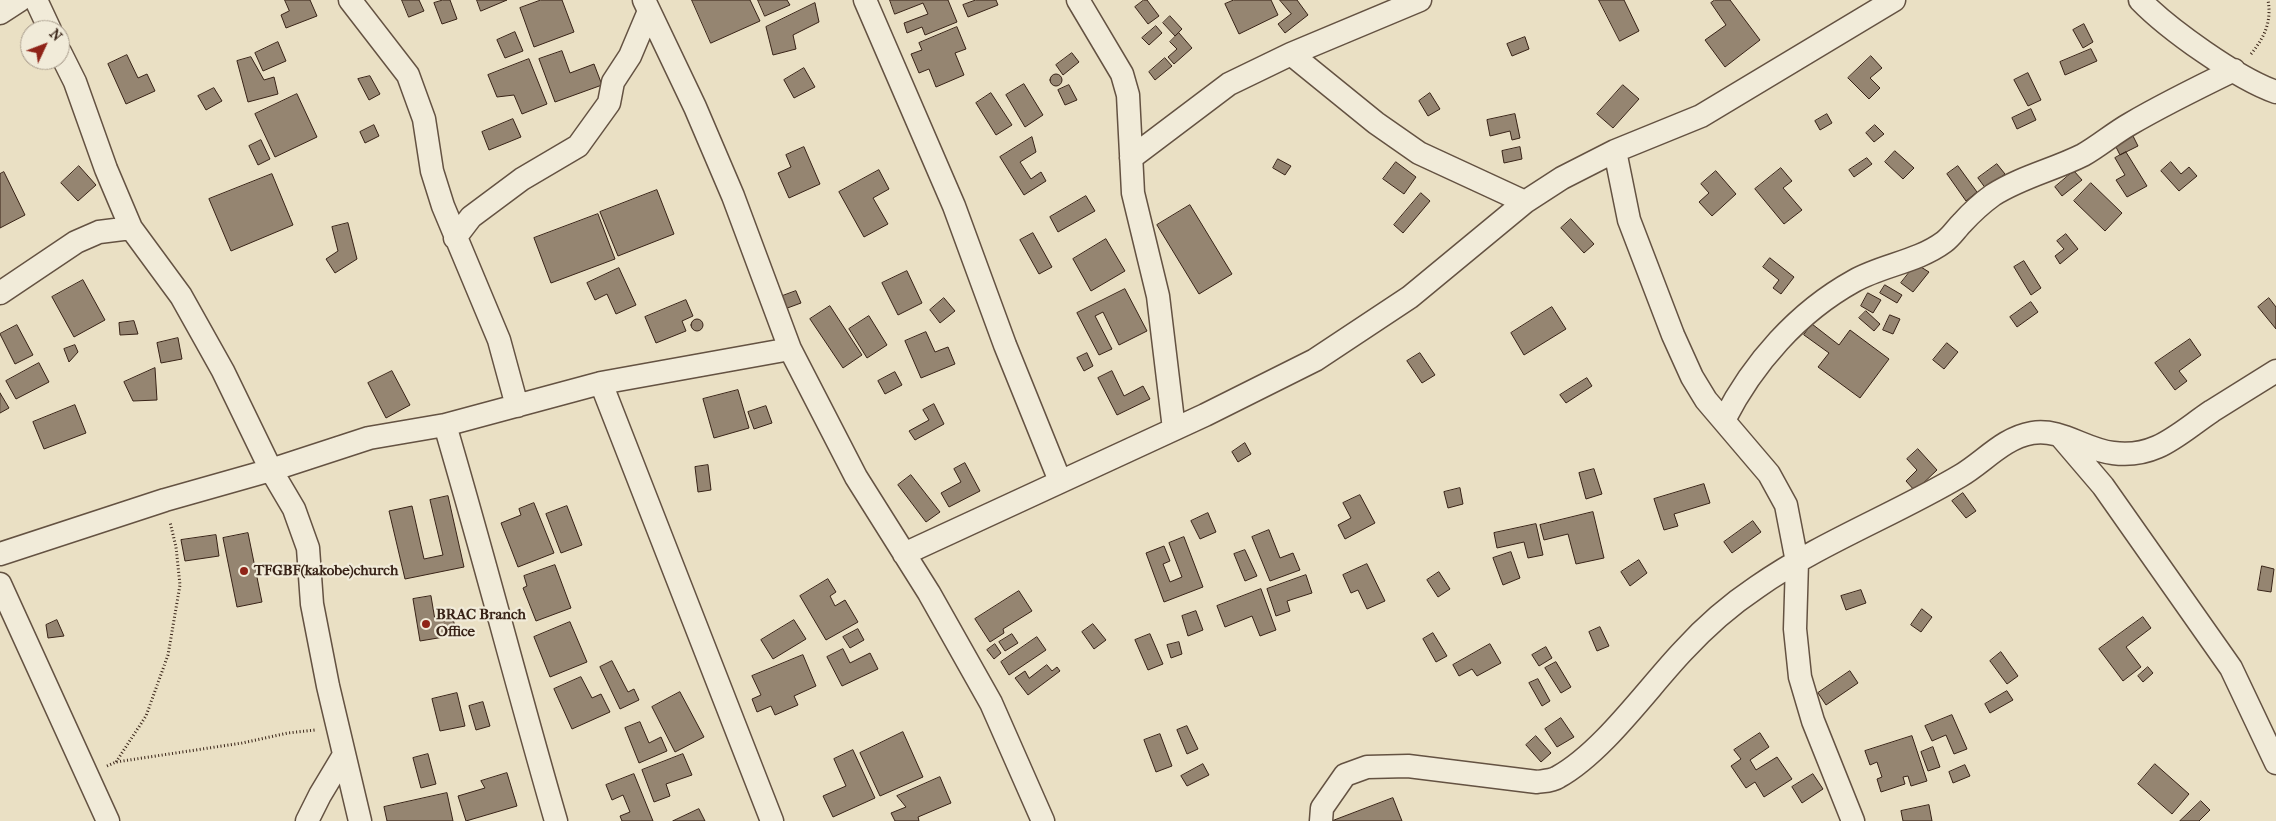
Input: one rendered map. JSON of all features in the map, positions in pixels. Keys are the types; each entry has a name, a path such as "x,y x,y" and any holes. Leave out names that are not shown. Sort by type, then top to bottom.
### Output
{"street":[{"path":"0,13 20,0"},
{"path":"36,0 45,20"},
{"path":"350,0 408,74 424,119 432,171 455,238 499,340 517,406"},
{"path":"865,0 954,206 1060,481"},
{"path":"1078,0 1122,74 1128,96 1134,193 1158,296 1174,429"},
{"path":"1131,158 1229,84 1291,54 1420,0"},
{"path":"904,554 1174,429 1315,360 1410,297 1525,202 1562,178 1615,151 1701,116 1894,0"},
{"path":"2140,0 2201,49 2234,70 2276,92"},
{"path":"455,238 471,216 522,179 578,146 609,103 613,82 630,56 646,6"},
{"path":"646,6 695,106 733,196 790,349 856,477 929,593 991,702 1043,821"},
{"path":"1291,54 1376,123 1419,153 1525,202"},
{"path":"69,70 106,169 132,228 181,296 223,371 271,470 294,509 308,548 312,604 360,821"},
{"path":"1724,420 1736,396 1766,355 1792,327 1818,305 1855,280 1926,253 1946,241 1962,222 1991,196 2017,181 2049,170 2084,154 2128,125 2234,70"},
{"path":"1615,151 1629,220 1673,335 1692,377 1706,400 1770,474 1786,505 1797,562 1795,629 1800,677 1813,722 1853,821"},
{"path":"0,294 76,242 99,232 132,228"},
{"path":"0,554 165,500 271,470 369,438 445,425 601,383 790,349"},
{"path":"1321,821 1322,808 1345,775 1367,767 1408,766 1536,782 1556,778 1596,748 1684,650 1711,623 1756,587 1797,562 1962,475 2014,439 2033,433 2058,434 2076,443 2112,453 2142,453 2173,440 2210,413 2276,371"},
{"path":"601,383 772,821"},
{"path":"445,425 478,536 514,674 556,821"},
{"path":"2058,434 2104,486 2231,668 2276,763"},
{"path":"0,584 108,821"},
{"path":"307,821 344,755"}],"path":[{"path":"2234,70 2252,53 2264,35 2269,21 2268,0"},
{"path":"116,762 146,716 168,655 175,620 180,585 176,547 165,500"},
{"path":"86,774 116,762 288,733 338,728"}],"building":[{"path":"285,0 310,0 317,16 286,28 281,15 289,11"},
{"path":"402,0 419,0 424,11 409,17"},
{"path":"450,0 457,19 442,24 434,3"},
{"path":"477,0 507,0 481,11"},
{"path":"541,0 562,0 574,32 534,47 520,8"},
{"path":"692,0 750,0 760,21 711,43"},
{"path":"758,0 787,0 790,5 765,16"},
{"path":"890,0 948,0 957,22 925,35 922,27 907,33 904,23 928,14 923,3 895,14"},
{"path":"976,0 996,0 998,5 968,17 963,5"},
{"path":"1144,0 1147,0 1159,16 1148,24 1135,7"},
{"path":"1234,0 1271,0 1278,15 1239,34 1225,4"},
{"path":"1280,0 1297,0 1308,15 1285,33 1278,24 1291,14"},
{"path":"1599,0 1624,0 1639,31 1620,41"},
{"path":"1715,0 1730,0 1760,40 1725,67 1705,40 1726,25 1711,3"},
{"path":"815,3 819,22 793,35 796,49 773,55 766,27"},
{"path":"1170,16 1182,29 1175,36 1163,23"},
{"path":"2084,24 2093,42 2083,48 2073,30"},
{"path":"1156,26 1162,33 1149,45 1142,38"},
{"path":"957,27 966,49 955,53 964,75 936,87 929,69 919,73 911,54 922,50 919,43"},
{"path":"515,32 523,51 505,58 497,40"},
{"path":"1179,33 1192,48 1174,64 1168,57 1177,49 1170,42"},
{"path":"1525,37 1529,49 1512,56 1507,44"},
{"path":"278,42 286,61 263,71 255,53"},
{"path":"2091,49 2097,61 2065,75 2060,62"},
{"path":"562,51 570,73 594,64 602,85 555,102 539,59"},
{"path":"1072,53 1079,62 1063,75 1056,65"},
{"path":"127,55 138,78 147,74 155,91 126,104 108,64"},
{"path":"1871,56 1882,68 1870,78 1880,88 1869,99 1848,78"},
{"path":"251,57 264,80 274,77 278,94 248,102 237,61"},
{"path":"1165,58 1172,66 1155,80 1149,72"},
{"path":"529,59 547,104 522,114 514,95 497,97 488,75"},
{"path":"804,68 815,87 794,98 784,80"},
{"path":"2028,73 2041,100 2028,106 2014,80"},
{"path":"1058,74 1061,75 1061,85 1054,86 1051,85 1050,78 1051,75"},
{"path":"370,76 380,94 369,100 358,79"},
{"path":"1024,84 1043,115 1025,127 1006,95"},
{"path":"1069,85 1077,100 1065,105 1058,90"},
{"path":"1623,85 1639,99 1613,128 1597,114"},
{"path":"214,88 222,101 206,110 198,96"},
{"path":"991,93 1012,125 996,135 976,103"},
{"path":"1430,93 1440,109 1428,116 1419,101"},
{"path":"297,94 317,137 275,157 255,114"},
{"path":"2031,109 2036,120 2017,129 2012,118"},
{"path":"1515,114 1520,138 1512,140 1510,131 1490,136 1487,120"},
{"path":"1827,114 1832,123 1820,130 1815,121"},
{"path":"513,119 521,137 489,150 482,132"},
{"path":"374,125 379,136 365,143 360,132"},
{"path":"1875,125 1884,134 1874,142 1866,133"},
{"path":"2131,132 2138,146 2120,155 2113,141"},
{"path":"1032,137 1036,152 1020,162 1031,179 1041,172 1046,181 1024,195 1000,157"},
{"path":"261,140 270,159 258,165 249,146"},
{"path":"804,147 820,184 789,198 778,173 791,167 786,155"},
{"path":"1520,147 1522,159 1504,163 1502,151"},
{"path":"1895,151 1914,168 1903,179 1885,162"},
{"path":"2126,152 2147,186 2127,197 2116,180 2125,175 2115,158"},
{"path":"1867,158 1872,164 1854,177 1849,170"},
{"path":"1278,159 1291,166 1285,175 1273,168"},
{"path":"1396,162 1416,177 1404,194 1383,179"},
{"path":"2171,162 2181,174 2189,167 2197,176 2179,191 2161,171"},
{"path":"1997,164 2005,174 1986,189 1978,178"},
{"path":"79,166 96,185 78,201 61,183"},
{"path":"1958,166 1977,192 1966,201 1947,174"},
{"path":"1781,168 1792,181 1783,188 1802,210 1784,224 1755,189"},
{"path":"879,170 889,189 873,198 888,224 864,237 839,192"},
{"path":"1716,171 1736,194 1712,216 1699,202 1709,193 1701,184"},
{"path":"2074,171 2082,180 2062,196 2055,187"},
{"path":"4,172 25,215 0,228 0,174"},
{"path":"272,174 293,225 231,251 209,199"},
{"path":"2091,183 2122,213 2105,231 2074,201"},
{"path":"657,190 674,234 618,256 600,212"},
{"path":"1421,193 1430,201 1403,233 1394,225"},
{"path":"1086,196 1095,211 1058,232 1050,217"},
{"path":"1190,205 1232,274 1199,294 1157,225"},
{"path":"598,214 615,259 551,283 534,238"},
{"path":"1571,219 1594,244 1584,253 1561,228"},
{"path":"348,223 357,259 335,273 326,259 338,251 332,227"},
{"path":"1033,233 1052,267 1039,274 1020,240"},
{"path":"2066,234 2078,249 2060,264 2055,256 2064,249 2057,241"},
{"path":"1106,239 1125,271 1091,291 1073,259"},
{"path":"1770,258 1794,277 1781,294 1773,288 1779,280 1763,267"},
{"path":"2024,261 2041,288 2031,295 2014,267"},
{"path":"1916,264 1929,272 1913,292 1901,283"},
{"path":"619,268 636,305 616,314 607,294 595,300 587,283"},
{"path":"907,271 922,303 898,315 882,283"},
{"path":"83,280 105,320 74,337 52,297"},
{"path":"1885,285 1902,295 1897,303 1880,293"},
{"path":"1125,289 1147,331 1119,345 1103,312 1095,316 1112,349 1099,355 1077,313"},
{"path":"796,291 801,303 782,310 777,298"},
{"path":"1868,293 1881,300 1873,313 1861,306"},
{"path":"944,298 955,311 940,323 930,310"},
{"path":"2269,298 2276,307 2276,329 2258,307"},
{"path":"686,300 693,316 682,321 686,331 656,343 645,317"},
{"path":"2031,302 2038,312 2017,327 2010,317"},
{"path":"830,306 862,355 843,368 810,319"},
{"path":"1552,307 1566,329 1524,355 1511,333"},
{"path":"1866,311 1880,324 1874,331 1859,318"},
{"path":"1890,315 1900,319 1893,334 1883,330"},
{"path":"869,316 887,345 867,358 849,329"},
{"path":"695,319 699,319 703,325 699,331 695,331 691,327 691,323"},
{"path":"134,321 138,334 120,335 119,323"},
{"path":"1812,324 1839,345 1850,330 1889,359 1860,398 1818,367 1829,353 1804,335"},
{"path":"17,325 33,355 15,364 0,334"},
{"path":"926,332 935,352 948,347 955,364 921,378 905,341"},
{"path":"178,338 182,359 161,363 157,343"},
{"path":"2190,339 2201,355 2179,371 2187,381 2175,390 2155,363"},
{"path":"1947,343 1958,352 1944,369 1933,360"},
{"path":"75,345 78,352 69,362 64,349"},
{"path":"1087,353 1093,366 1084,371 1077,358"},
{"path":"1420,353 1435,375 1422,383 1407,361"},
{"path":"39,363 49,382 16,399 6,381"},
{"path":"155,368 157,400 133,401 124,382"},
{"path":"392,371 410,405 386,418 368,383"},
{"path":"1112,371 1124,396 1143,386 1150,399 1117,415 1098,378"},
{"path":"895,372 902,385 885,394 878,381"},
{"path":"1587,378 1592,386 1566,403 1560,395"},
{"path":"738,390 749,428 714,438 703,399"},
{"path":"0,393 9,408 0,413"},
{"path":"934,404 944,424 915,440 909,431 929,420 923,410"},
{"path":"75,405 86,433 44,449 33,422"},
{"path":"766,406 772,423 754,429 748,412"},
{"path":"1245,443 1251,454 1238,462 1232,452"},
{"path":"1918,449 1937,470 1915,491 1906,481 1917,470 1907,459"},
{"path":"965,463 980,491 949,507 941,493 961,482 954,469"},
{"path":"708,465 711,490 698,492 695,467"},
{"path":"1594,469 1602,494 1586,499 1579,473"},
{"path":"911,475 940,512 926,522 898,485"},
{"path":"1704,484 1710,503 1674,514 1678,526 1664,530 1654,499"},
{"path":"1460,488 1463,504 1448,508 1444,492"},
{"path":"1963,493 1976,511 1966,518 1952,501"},
{"path":"1360,495 1375,523 1345,539 1338,525 1351,518 1343,503"},
{"path":"448,496 464,567 405,579 389,511 412,506 424,559 443,555 430,500"},
{"path":"534,503 554,553 518,567 501,523 521,515 519,509"},
{"path":"567,506 582,545 561,553 546,514"},
{"path":"1593,512 1604,558 1576,564 1568,534 1544,540 1540,525"},
{"path":"1208,513 1216,532 1200,539 1191,521"},
{"path":"1753,521 1761,532 1732,553 1724,542"},
{"path":"1536,524 1543,555 1528,558 1524,542 1497,548 1494,533"},
{"path":"1269,530 1280,558 1293,553 1300,570 1270,581 1252,537"},
{"path":"248,533 262,602 237,607 223,538"},
{"path":"216,535 219,556 185,561 181,540"},
{"path":"1184,537 1203,587 1164,602 1146,553 1164,546 1170,561 1163,564 1170,582 1182,577 1169,543"},
{"path":"1245,550 1257,576 1245,581 1234,554"},
{"path":"1511,552 1520,578 1503,585 1493,558"},
{"path":"1639,560 1647,573 1630,586 1621,572"},
{"path":"1367,564 1385,601 1367,609 1358,590 1351,593 1343,575"},
{"path":"555,565 571,608 536,621 523,588 527,586 524,576"},
{"path":"2262,566 2274,569 2271,592 2258,590"},
{"path":"1439,572 1450,589 1438,597 1427,580"},
{"path":"1306,575 1312,593 1287,601 1290,611 1276,616 1267,589"},
{"path":"828,579 836,592 830,596 835,606 845,600 858,622 826,640 800,596"},
{"path":"1261,589 1276,630 1260,636 1252,616 1225,627 1217,606"},
{"path":"1861,590 1866,603 1846,610 1841,596"},
{"path":"1019,591 1032,611 1003,629 1004,633 990,642 975,619"},
{"path":"431,596 435,620 453,617 456,635 420,641 413,599"},
{"path":"1922,609 1932,617 1921,632 1911,625"},
{"path":"1196,611 1203,630 1188,636 1182,616"},
{"path":"2143,617 2151,628 2126,647 2141,667 2123,681 2099,649"},
{"path":"57,620 64,636 48,638 46,625"},
{"path":"794,620 806,639 773,659 761,640"},
{"path":"570,622 587,662 550,677 534,637"},
{"path":"1093,624 1106,640 1094,649 1082,632"},
{"path":"1600,627 1609,646 1597,651 1589,632"},
{"path":"858,629 864,640 850,648 843,637"},
{"path":"1433,633 1447,656 1436,662 1423,639"},
{"path":"1012,634 1018,643 1005,651 999,642"},
{"path":"1150,634 1163,664 1148,670 1135,640"},
{"path":"1037,637 1046,650 1009,675 1001,662"},
{"path":"1179,642 1182,654 1171,658 1167,645"},
{"path":"995,644 1001,653 994,659 987,650"},
{"path":"1490,644 1501,663 1477,676 1472,669 1459,676 1453,665"},
{"path":"1546,647 1552,658 1539,666 1532,655"},
{"path":"843,649 850,663 870,653 878,669 842,686 827,657"},
{"path":"2001,652 2018,676 2007,684 1990,661"},
{"path":"803,655 816,686 794,696 798,705 775,715 771,706 757,712 752,699 761,695 752,676"},
{"path":"612,661 628,692 634,689 639,700 620,709 600,667"},
{"path":"1556,662 1571,687 1561,693 1545,668"},
{"path":"1047,665 1052,671 1057,667 1060,671 1028,695 1015,678 1025,671 1029,678"},
{"path":"2148,667 2153,673 2143,682 2138,676"},
{"path":"1850,671 1858,683 1826,705 1818,693"},
{"path":"581,677 592,698 601,694 610,712 572,729 554,689"},
{"path":"1538,679 1550,701 1542,706 1529,683"},
{"path":"2007,691 2013,700 1990,713 1985,704"},
{"path":"680,692 704,737 675,752 652,707"},
{"path":"457,693 465,726 440,731 432,699"},
{"path":"483,702 490,726 476,730 469,706"},
{"path":"1952,715 1967,749 1954,754 1946,735 1932,741 1925,726"},
{"path":"1561,718 1574,737 1557,747 1545,729"},
{"path":"640,722 649,743 661,737 667,751 639,763 625,728"},
{"path":"1187,726 1198,749 1187,754 1177,730"},
{"path":"903,732 923,777 880,796 860,753"},
{"path":"1760,733 1769,747 1750,760 1756,770 1777,757 1792,779 1764,797 1755,782 1746,788 1731,766 1741,759 1734,750"},
{"path":"1160,734 1172,766 1156,772 1144,740"},
{"path":"1536,736 1551,753 1541,762 1526,745"},
{"path":"1912,736 1927,781 1911,786 1908,776 1903,777 1905,784 1881,792 1877,779 1882,777 1877,762 1870,765 1865,751"},
{"path":"1933,747 1940,767 1928,771 1921,752"},
{"path":"853,750 875,798 833,817 823,796 846,786 834,759"},
{"path":"428,754 436,784 421,788 413,758"},
{"path":"683,754 692,775 666,784 670,796 654,802 642,770"},
{"path":"1203,764 1209,775 1187,786 1181,776"},
{"path":"2155,764 2189,794 2172,814 2138,784"},
{"path":"1965,765 1970,776 1953,783 1949,772"},
{"path":"507,773 517,806 466,821 458,796 485,788 481,781"},
{"path":"634,774 653,821 622,821 620,816 630,812 623,795 612,800 606,785"},
{"path":"1813,774 1823,789 1802,803 1792,787"},
{"path":"940,777 951,803 918,817 919,821 895,821 891,813 906,807 897,796"},
{"path":"447,793 453,821 387,821 384,807"},
{"path":"1393,798 1402,821 1332,821"},
{"path":"2201,801 2210,810 2199,821 2180,821"},
{"path":"1929,805 1932,821 1903,821 1901,811"},
{"path":"699,809 705,821 673,821"}],"place":[{"name":"TFGBF(kakobe)church","path":"244,571"},
{"name":"BRAC Branch Office","path":"426,624"}]}
